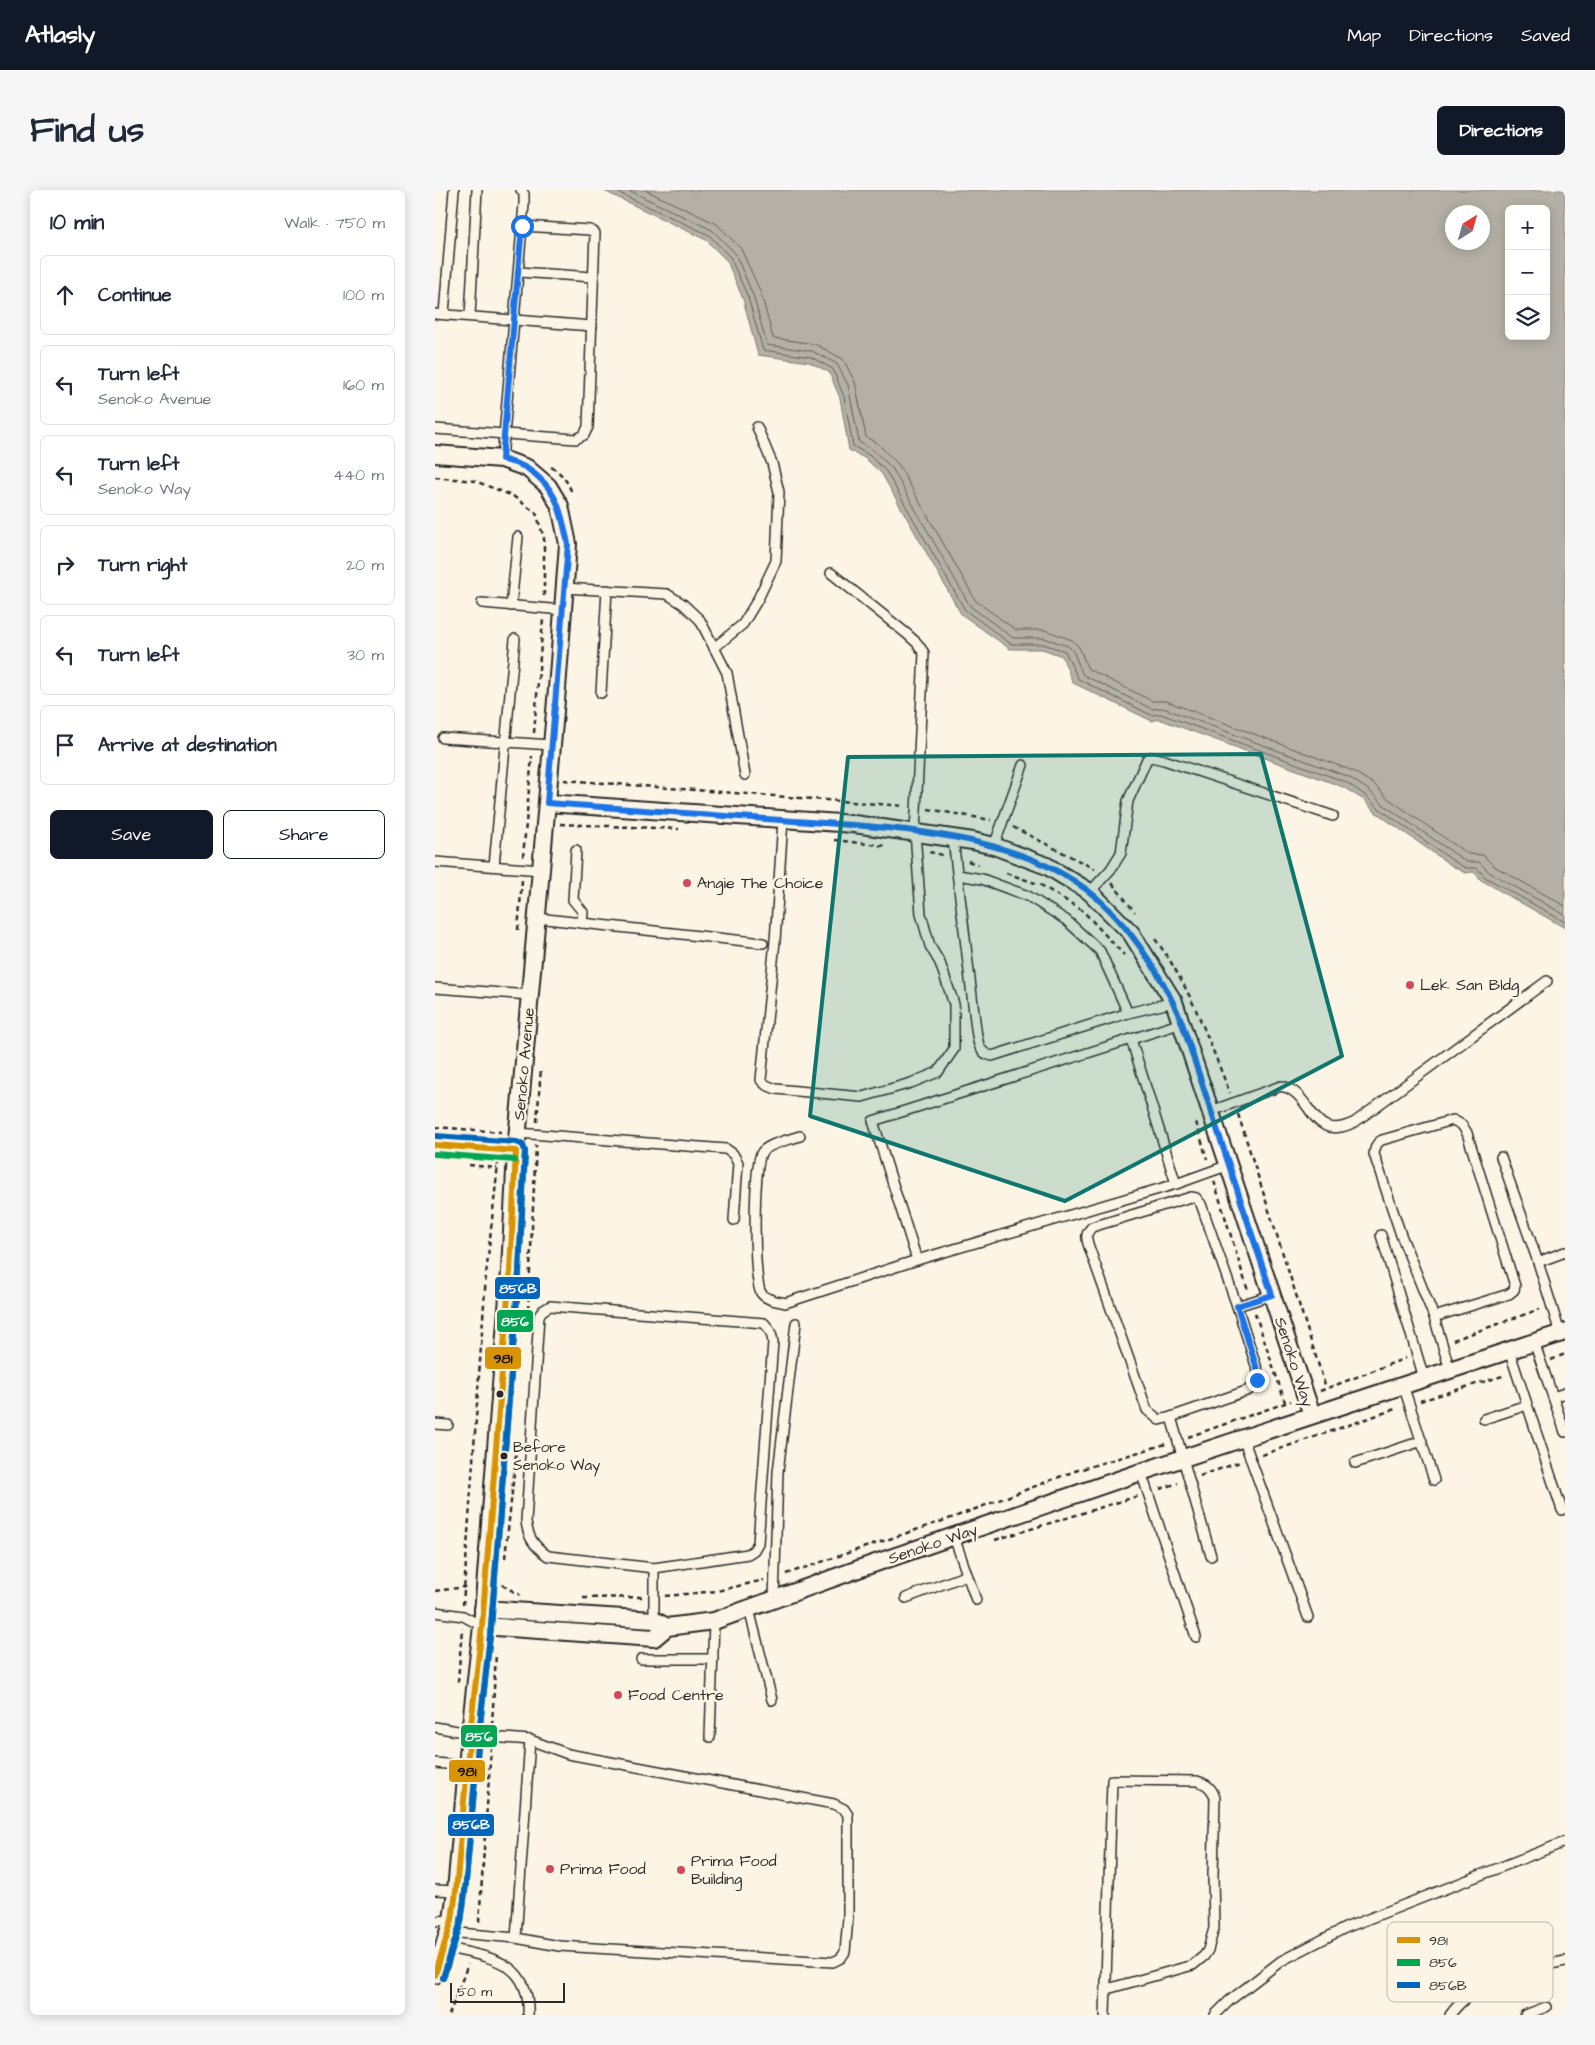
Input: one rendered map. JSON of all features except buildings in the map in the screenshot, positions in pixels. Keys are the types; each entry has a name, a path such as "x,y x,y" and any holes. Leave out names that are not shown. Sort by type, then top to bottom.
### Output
{"street":[{"name":"Senoko Avenue","path":"435,454 502,459 527,468 548,486 560,506 568,544 516,1151 490,1627 470,1733 456,1891 448,1933 435,1974"},
{"name":"Senoko Way","path":"547,803 854,824 953,838 994,846 1047,866 1090,892 1131,932 1174,1002 1312,1415"},
{"path":"435,1145 516,1151"},
{"name":"Senoko Way","path":"491,1610 661,1623 714,1621 1141,1472 1563,1332"},
{"name":"Senoko Way","path":"490,1627 654,1638 661,1623"}],"lane":[{"path":"454,190 439,314 592,326"},
{"path":"470,316 477,190"},
{"path":"502,459 519,272 524,194 521,190"},
{"path":"435,429 576,438 584,434 587,427 595,233 590,230 522,226"},
{"path":"519,272 593,277"},
{"path":"714,648 743,624 758,599 776,561 779,492 772,463 757,426"},
{"path":"511,606 518,536"},
{"path":"783,820 775,942 761,1080 767,1086 775,1089 862,1097 911,1083 938,1072 954,1049 955,1004 940,963 931,946 921,914 915,832 925,653 907,634 831,573"},
{"path":"565,588 667,594 683,604 700,620 727,673 745,775"},
{"path":"601,693 607,590"},
{"path":"482,603 563,610"},
{"path":"494,866 515,639"},
{"path":"443,738 551,745"},
{"path":"1090,892 1106,875 1121,853 1128,801 1147,759 1151,757 1333,816"},
{"path":"994,846 1023,765"},
{"path":"953,838 979,1046 986,1055 993,1056 1011,1051 1128,1013 1174,1002"},
{"path":"576,850 573,900 583,912 582,923"},
{"path":"435,862 541,870"},
{"path":"958,875 982,879 1028,896 1065,920 1100,951 1128,1013"},
{"path":"537,918 763,943"},
{"path":"1211,1110 1281,1086 1291,1089 1324,1126 1333,1130 1345,1128 1547,981"},
{"path":"435,988 530,995"},
{"path":"917,1260 873,1121 1182,1023"},
{"path":"1131,1039 1176,1184"},
{"path":"1434,1317 1509,1294 1514,1290 1515,1286 1467,1133 1462,1125 1453,1120 1382,1140 1375,1148 1374,1154 1401,1235 1434,1317 1450,1370"},
{"path":"518,1132 726,1149 733,1154 738,1163 734,1220"},
{"path":"800,1136 767,1147 758,1160 755,1219 757,1283 762,1295 785,1303 917,1260 1176,1184 1229,1165"},
{"path":"1501,1157 1551,1305 1563,1332"},
{"path":"1191,1197 1196,1198 1201,1204 1237,1306 1259,1375 1257,1380 1249,1390 1159,1420 1147,1410 1086,1236 1093,1227 1149,1208 1191,1197"},
{"path":"1381,1235 1424,1378"},
{"path":"1538,1262 1565,1252"},
{"path":"1237,1306 1272,1295"},
{"path":"546,1307 764,1323 772,1334 773,1342 758,1543 754,1550 748,1554 654,1568 548,1556 537,1549 530,1540 526,1521 539,1316 546,1307"},
{"path":"774,1601 778,1472 797,1323"},
{"path":"1534,1342 1565,1432"},
{"path":"1509,1350 1562,1510"},
{"path":"1403,1385 1435,1480"},
{"path":"1553,1397 1565,1393"},
{"path":"1484,1419 1527,1404"},
{"path":"1171,1417 1211,1556"},
{"path":"435,1424 448,1425"},
{"path":"1243,1438 1308,1617"},
{"path":"1355,1463 1422,1441"},
{"path":"1141,1472 1196,1637"},
{"path":"954,1537 976,1600"},
{"path":"654,1568 653,1597 661,1623"},
{"path":"906,1598 967,1575"},
{"path":"749,1609 772,1700"},
{"name":"Senoko Way","path":"463,1616 491,1610"},
{"name":"Senoko Way","path":"435,1612 463,1616 490,1627"},
{"path":"710,1737 714,1621"},
{"path":"641,1659 713,1659"},
{"path":"435,1727 491,1737 530,1740 568,1754 834,1804 844,1809 848,1815 848,1918 845,1952 841,1958 833,1962 569,1947 516,1938 448,1933"},
{"path":"516,1938 530,1740"},
{"path":"435,1763 468,1766"},
{"path":"1105,2015 1112,1780 1197,1781 1203,1783 1213,1790 1215,1798 1214,1928 1208,1950 1193,1965 1107,1989"},
{"path":"1215,2015 1229,2001 1281,1961 1345,1928 1565,1842"},
{"path":"435,1890 456,1891"},
{"path":"435,1920 472,1954 500,1961 519,1976 529,2001 528,2015"},
{"path":"1449,2015 1462,2002"},
{"path":"1525,2015 1546,2007"}],"path":[{"path":"435,477 475,481 513,496 536,512 544,538 544,609 518,936"},
{"path":"562,780 916,807 1003,822 1106,875 1136,914"},
{"path":"559,824 685,830"},
{"path":"1154,938 1166,953 1191,997 1234,1102 1326,1388"},
{"path":"435,1127 501,1132 486,1275 458,1684"},
{"path":"528,1311 536,1143"},
{"path":"1443,1344 1551,1305"},
{"path":"576,1598 653,1597 717,1591 775,1578 951,1518 1075,1471 1178,1440 1306,1396 1417,1354"},
{"path":"504,1565 518,1437"},
{"path":"491,1610 502,1585 521,1595"},
{"path":"435,1591 465,1587"},
{"path":"478,1936 491,1737 490,1627"},
{"path":"449,2015 472,1954"}],"highlighted area":[{"path":"1261,754 1342,1056 1065,1201 810,1116 848,757"}],"water":[{"path":"602,190 1565,190 1565,928 1481,880 1474,872 1465,873 1452,866 1374,811 1364,800 1343,787 1159,719 1152,721 1073,683 1062,656 1042,649 1010,649 961,614 882,474 866,459 849,450 840,398 829,372 809,362 758,355 743,299 727,261 706,240"}],"transit line":[{"name":"856B","path":"436,1136 517,1142 523,1145 525,1151 519,1272 491,1627 465,1892 461,1922 443,1978"},
{"name":"981","path":"435,1145 516,1151"},
{"name":"981","path":"435,1975 452,1920 456,1891 482,1626 510,1271 516,1151"},
{"name":"856","path":"443,1978 461,1922 465,1892 491,1627 519,1272 525,1151"},
{"name":"856","path":"435,1154 515,1160"}],"place":[{"name":"Angie The Choice","path":"687,883"},
{"name":"Lek San Bldg","path":"1410,985"},
{"name":"Before Senoko Way","path":"504,1456"},
{"name":"Food Centre","path":"618,1695"},
{"name":"Prima Food","path":"550,1869"},
{"name":"Prima Food Building","path":"681,1870"}],"route":[{"path":"522,226 502,459 527,468 548,486 560,506 568,544 547,803 854,824 973,841 994,846 1047,866 1090,892 1131,932 1174,1002 1182,1023 1272,1295 1251,1300 1237,1306 1259,1375 1257,1380"}]}
